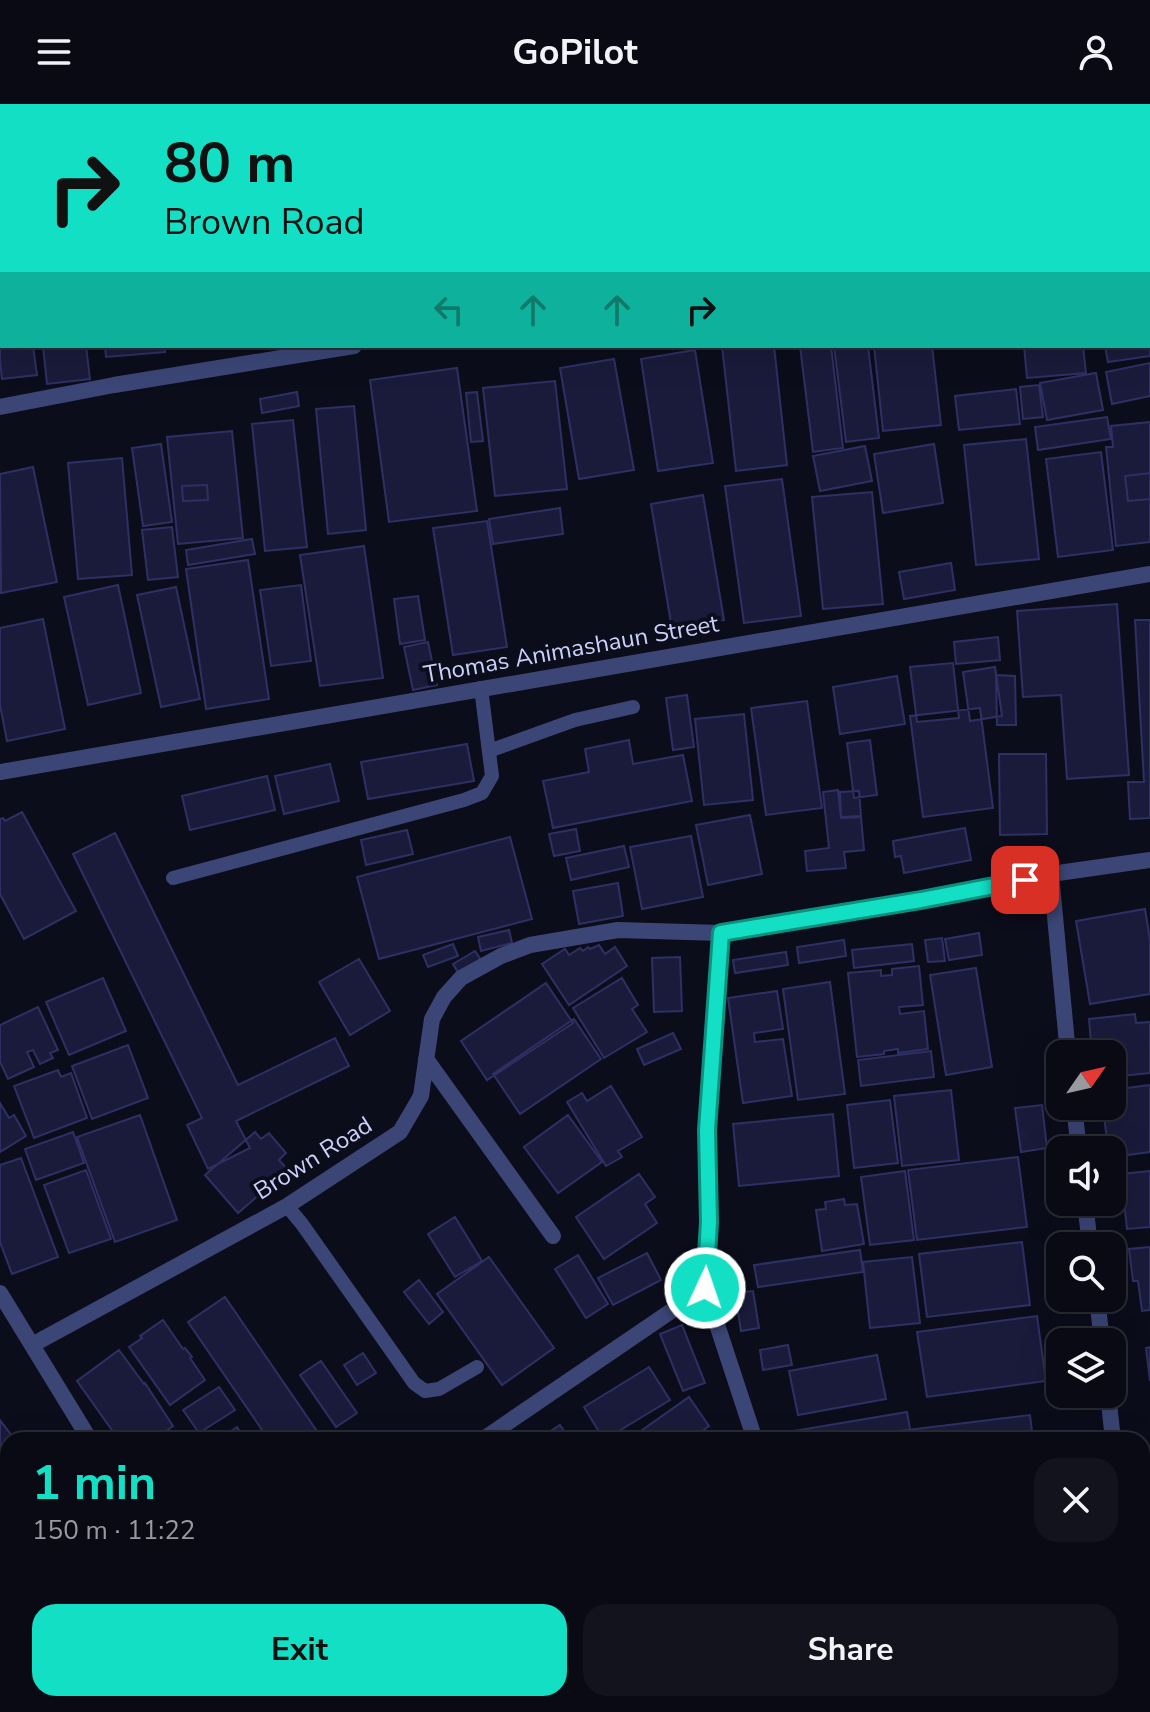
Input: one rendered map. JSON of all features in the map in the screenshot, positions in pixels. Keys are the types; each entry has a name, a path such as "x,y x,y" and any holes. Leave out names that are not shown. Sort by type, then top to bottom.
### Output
{"street":[{"path":"0,407 342,348"},
{"name":"Thomas Animashaun Street","path":"0,772 1150,574"},
{"name":"Brown Road","path":"32,1345 287,1206 400,1132 421,1096 432,1019 444,997 461,978 501,956 530,945 618,930 721,933 921,900 1051,874 1150,860"},
{"path":"1051,874 1067,1040"},
{"path":"721,933 707,1130 709,1222 705,1288 752,1432"},
{"path":"426,1059 553,1236"},
{"path":"494,1432 705,1288"},
{"path":"0,1293 85,1432"},
{"path":"1110,1408 1112,1432"}],"lane":[{"path":"173,878 482,793 492,776 481,688"},
{"path":"489,751 575,720 633,707"},
{"path":"287,1206 414,1383 425,1391 439,1389 477,1367"}],"building":[{"path":"0,348 33,348 37,375 2,379"},
{"path":"43,348 86,348 90,379 47,384"},
{"path":"105,348 164,348 165,352 106,357"},
{"path":"722,348 774,348 787,465 736,471"},
{"path":"800,348 831,348 843,448 813,452"},
{"path":"834,348 868,348 879,438 846,442"},
{"path":"874,348 932,348 941,425 883,431"},
{"path":"1024,348 1083,348 1086,373 1027,378"},
{"path":"1105,348 1150,348 1150,356 1108,362"},
{"path":"695,350 713,463 658,471 641,359"},
{"path":"614,359 634,470 579,479 560,368"},
{"path":"1150,363 1150,396 1112,404 1106,372"},
{"path":"457,368 477,511 389,522 370,380"},
{"path":"1096,373 1103,410 1047,420 1040,383"},
{"path":"555,381 567,489 495,496 483,388"},
{"path":"1039,385 1043,417 1023,419 1020,387"},
{"path":"1016,389 1020,424 959,430 955,396"},
{"path":"297,392 299,406 262,413 260,399"},
{"path":"477,392 483,441 471,442 466,393"},
{"path":"354,406 366,530 328,534 316,409"},
{"path":"1107,417 1111,439 1038,450 1035,427"},
{"path":"293,420 307,547 265,551 252,424"},
{"path":"1150,422 1150,473 1125,476 1128,501 1150,499 1150,542 1116,546 1106,447 1113,447 1111,426"},
{"path":"232,431 243,538 178,544 167,437","holes":["207,485 208,500 183,501 182,486"]},
{"path":"1026,439 1039,559 976,565 964,445"},
{"path":"161,444 172,522 143,526 132,448"},
{"path":"934,444 943,503 883,513 874,454"},
{"path":"865,446 872,481 820,491 813,456"},
{"path":"1101,452 1113,550 1058,557 1046,459"},
{"path":"122,458 132,575 78,579 68,463"},
{"path":"33,467 57,582 1,593 0,474"},
{"path":"1150,473 1150,499 1128,501 1125,476"},
{"path":"782,479 801,616 744,623 725,486"},
{"path":"207,485 208,500 183,501 182,486"},
{"path":"872,492 883,604 823,609 812,497"},
{"path":"703,495 724,620 672,629 651,504"},
{"path":"560,508 563,534 493,544 489,519"},
{"path":"487,521 507,647 453,655 433,528"},
{"path":"172,527 178,577 148,580 142,530"},
{"path":"252,539 255,554 188,565 186,550"},
{"path":"364,546 383,678 320,686 300,555"},
{"path":"248,560 269,699 206,709 186,569"},
{"path":"951,563 955,590 904,599 899,572"},
{"path":"118,585 141,693 88,705 64,597"},
{"path":"301,585 311,661 271,666 260,590"},
{"path":"176,587 200,699 161,707 137,595"},
{"path":"418,596 425,640 400,644 394,599"},
{"path":"1117,604 1129,775 1067,779 1061,695 1023,697 1017,611"},
{"path":"43,619 65,729 7,741 0,705 0,628"},
{"path":"1135,620 1150,620 1150,818 1130,819 1128,782 1144,782"},
{"path":"998,637 1000,660 956,664 954,642"},
{"path":"428,642 437,685 413,690 404,647"},
{"path":"953,663 959,718 917,722 910,667"},
{"path":"995,667 1002,716 970,721 963,672"},
{"path":"996,675 1015,676 1016,725 997,725"},
{"path":"897,676 905,724 840,734 833,687"},
{"path":"687,695 694,747 673,750 666,698"},
{"path":"807,701 822,808 766,815 751,708"},
{"path":"980,708 993,808 923,817 910,716"},
{"path":"744,714 753,800 704,805 695,719"},
{"path":"629,740 633,764 683,755 692,801 553,828 543,781 589,772 585,749"},
{"path":"870,740 877,795 854,798 847,743"},
{"path":"467,744 474,781 368,799 361,762"},
{"path":"999,754 1046,754 1047,834 1000,835"},
{"path":"330,764 339,801 284,814 275,776"},
{"path":"267,776 275,810 190,830 182,796"},
{"path":"838,790 841,818 861,817 864,850 844,852 846,868 807,871 805,851 829,848 823,792"},
{"path":"859,791 861,816 841,817 840,792"},
{"path":"22,812 76,911 24,939 0,894 0,819 5,821"},
{"path":"750,815 762,874 708,885 696,825"},
{"path":"965,828 971,860 904,873 901,856 895,857 893,841"},
{"path":"576,829 580,851 554,856 549,834"},
{"path":"407,830 413,854 366,865 361,840"},
{"path":"115,833 238,1085 335,1038 349,1066 236,1121 250,1148 208,1169 187,1125 202,1118 73,854"},
{"path":"691,836 703,897 642,909 630,847"},
{"path":"510,837 532,919 379,959 357,877"},
{"path":"624,846 629,867 571,880 566,858"},
{"path":"618,883 623,916 579,924 573,891"},
{"path":"1145,909 1150,940 1150,994 1090,1004 1076,921"},
{"path":"509,930 512,943 481,951 478,937"},
{"path":"979,933 982,955 949,960 945,939"},
{"path":"942,938 945,961 928,962 925,940"},
{"path":"844,940 846,956 799,963 797,947"},
{"path":"453,944 458,956 428,967 423,955"},
{"path":"912,944 914,961 854,968 852,950"},
{"path":"599,945 605,954 615,947 627,966 569,1005 542,964 565,949 569,955 580,948 583,951"},
{"path":"475,951 481,960 459,974 453,964"},
{"path":"786,952 788,965 735,973 733,960"},
{"path":"680,957 682,1011 654,1012 652,958"},
{"path":"359,959 390,1011 350,1035 319,982"},
{"path":"919,966 923,1005 899,1007 900,1014 924,1011 928,1049 898,1053 898,1049 857,1057 848,973 881,970 881,976 892,975 892,969"},
{"path":"976,968 992,1067 946,1075 930,975"},
{"path":"103,978 126,1031 69,1055 46,1002"},
{"path":"622,978 638,1005 632,1009 647,1032 604,1058 573,1008"},
{"path":"830,982 845,1094 798,1100 783,989"},
{"path":"546,983 573,1023 487,1080 461,1041"},
{"path":"777,991 783,1029 754,1033 755,1042 783,1039 792,1096 743,1103 728,998"},
{"path":"38,1007 58,1050 50,1053 53,1058 40,1064 33,1050 27,1052 34,1067 8,1079 0,1062 0,1025"},
{"path":"1135,1014 1136,1023 1150,1022 1150,1073 1126,1076 1126,1040 1091,1040 1089,1019"},
{"path":"574,1019 601,1059 520,1114 493,1074"},
{"path":"673,1033 681,1049 644,1065 637,1049"},
{"path":"128,1045 148,1098 92,1119 72,1066"},
{"path":"931,1051 934,1077 861,1086 858,1060"},
{"path":"58,1070 61,1077 71,1073 87,1118 34,1138 14,1086"},
{"path":"1150,1085 1150,1152 1126,1155 1126,1136 1106,1136 1105,1120 1126,1120 1126,1088"},
{"path":"611,1086 642,1137 618,1151 622,1157 606,1166 567,1102 582,1093 587,1101"},
{"path":"951,1090 959,1160 902,1166 894,1096"},
{"path":"890,1100 898,1163 854,1168 847,1105"},
{"path":"0,1103 9,1118 14,1115 26,1136 0,1152"},
{"path":"1042,1105 1046,1148 1021,1152 1015,1108"},
{"path":"833,1114 839,1176 739,1186 733,1124"},
{"path":"140,1115 177,1220 115,1242 77,1137"},
{"path":"568,1115 602,1162 558,1193 524,1147"},
{"path":"73,1132 84,1163 36,1180 25,1149"},
{"path":"255,1132 261,1139 269,1133 286,1153 279,1160 288,1170 238,1213 205,1175"},
{"path":"1018,1157 1027,1227 917,1240 908,1170"},
{"path":"21,1158 58,1257 12,1274 0,1242 0,1165"},
{"path":"86,1170 111,1239 69,1253 44,1185"},
{"path":"905,1171 914,1240 870,1245 861,1177"},
{"path":"1150,1171 1150,1227 1127,1229 1126,1173"},
{"path":"639,1174 655,1197 645,1204 657,1223 604,1259 576,1217"},
{"path":"844,1199 845,1205 857,1204 864,1244 822,1251 816,1210 826,1209 825,1202"},
{"path":"455,1217 482,1261 455,1277 428,1234"},
{"path":"1022,1242 1030,1305 927,1317 919,1254"},
{"path":"1150,1247 1150,1310 1142,1311 1138,1281 1133,1281 1129,1249"},
{"path":"860,1250 863,1272 758,1287 754,1265"},
{"path":"647,1253 661,1280 613,1305 598,1278"},
{"path":"578,1255 608,1304 586,1318 555,1269"},
{"path":"489,1257 554,1348 502,1385 437,1294"},
{"path":"912,1257 920,1323 870,1328 863,1262"},
{"path":"419,1280 443,1312 429,1324 404,1292"},
{"path":"753,1291 759,1328 741,1331 735,1293"},
{"path":"225,1297 318,1432 264,1432 188,1322"},
{"path":"1037,1316 1046,1381 927,1397 917,1332"},
{"path":"163,1320 192,1357 205,1380 170,1405 129,1347"},
{"path":"682,1325 705,1383 683,1391 660,1334"},
{"path":"788,1345 792,1365 763,1370 760,1350"},
{"path":"1150,1347 1150,1381 1146,1348"},
{"path":"119,1350 173,1426 165,1432 113,1432 77,1381"},
{"path":"363,1353 376,1373 357,1385 344,1365"},
{"path":"877,1355 886,1399 798,1415 789,1371"},
{"path":"321,1361 357,1413 336,1427 300,1375"},
{"path":"649,1367 670,1400 617,1432 599,1432 584,1407"},
{"path":"219,1387 235,1410 198,1432 183,1410"},
{"path":"689,1397 709,1426 701,1432 639,1432"},
{"path":"907,1412 911,1432 788,1432"},
{"path":"1030,1415 1032,1432 891,1432"},
{"path":"0,1420 9,1432 0,1432"},
{"path":"560,1425 565,1432 549,1432"}],"route":[{"path":"705,1288 709,1222 707,1130 721,933 1025,880"}]}
